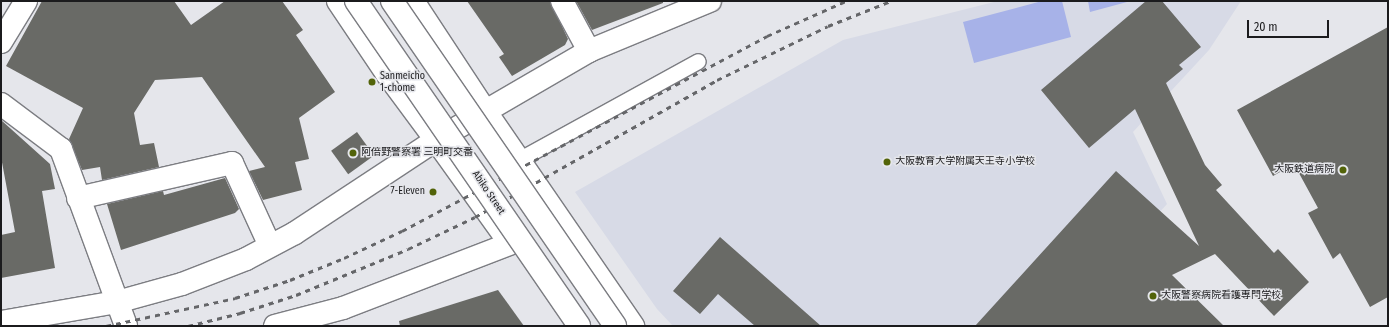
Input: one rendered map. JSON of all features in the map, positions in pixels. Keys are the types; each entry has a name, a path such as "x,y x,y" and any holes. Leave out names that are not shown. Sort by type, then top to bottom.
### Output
{"street":[{"path":"1,42 26,1"},
{"path":"338,1 387,74 436,140 567,326"},
{"name":"Abiko Street","path":"356,1 579,326"},
{"path":"392,1 615,326"},
{"path":"413,1 518,160 633,326"},
{"path":"562,1 589,51"},
{"path":"1,322 117,302 213,274 295,233 436,140 589,51 710,1"},
{"path":"1,104 61,149 126,326"},
{"path":"78,198 232,163 270,246"},
{"path":"275,326 343,308 510,244"}],"lane":[{"path":"518,160 698,61"}],"shaded area":[{"name":"大阪教育大学附属天王寺小学校","path":"998,1 1241,1 1209,50 1133,132 1167,204 1057,326 673,326 657,309 575,192 843,40"}],"water":[{"path":"1042,1 1062,1 1071,37 974,63 963,22"},
{"path":"1088,1 1127,1 1127,2 1090,12"}],"building":[{"path":"42,1 174,1 191,25 225,1 282,1 303,30 296,35 335,92 299,118 309,159 295,162 302,190 263,200 249,171 265,167 202,77 155,80 134,113 140,145 154,143 159,167 102,180 100,167 82,170 69,139 83,108 6,66"},
{"path":"467,1 550,1 568,39 565,45 512,76 499,57 504,54"},
{"path":"576,1 663,1 663,3 592,30"},
{"path":"1146,1 1162,1 1201,47 1179,65 1183,69 1166,83 1205,165 1222,185 1216,190 1274,253 1278,249 1309,282 1274,316 1215,254 1172,275 1224,326 975,326 1116,171 1199,246 1135,109 1089,148 1041,90"},
{"name":"大阪鉄道病院","path":"1388,27 1388,297 1370,307 1340,253 1333,259 1308,213 1318,208 1294,164 1273,176 1237,110"},
{"path":"1,120 50,164 55,189 42,191 55,268 1,278 1,235 15,232 1,157"},
{"name":"阿倍野警察署 三明町交番","path":"357,132 374,155 348,174 331,151"},
{"path":"225,178 239,209 235,213 121,250 107,204 163,191 164,195"},
{"path":"720,237 821,326 755,326 718,294 700,314 673,291"},
{"path":"498,290 524,326 400,326 399,321"}],"railway":[{"path":"106,326 235,298 290,280 344,258 402,231 767,36 846,1"},
{"path":"188,326 240,313 296,295 408,249 475,217 717,80 828,26 891,1"}],"place":[{"name":"Sanmeicho 1-chome","path":"372,82"},
{"name":"阿倍野警察署 三明町交番","path":"353,153"},
{"name":"大阪教育大学附属天王寺小学校","path":"887,162"},
{"name":"大阪鉄道病院","path":"1343,170"},
{"name":"7-Eleven","path":"433,192"},
{"name":"大阪警察病院看護専門学校","path":"1153,296"}]}
